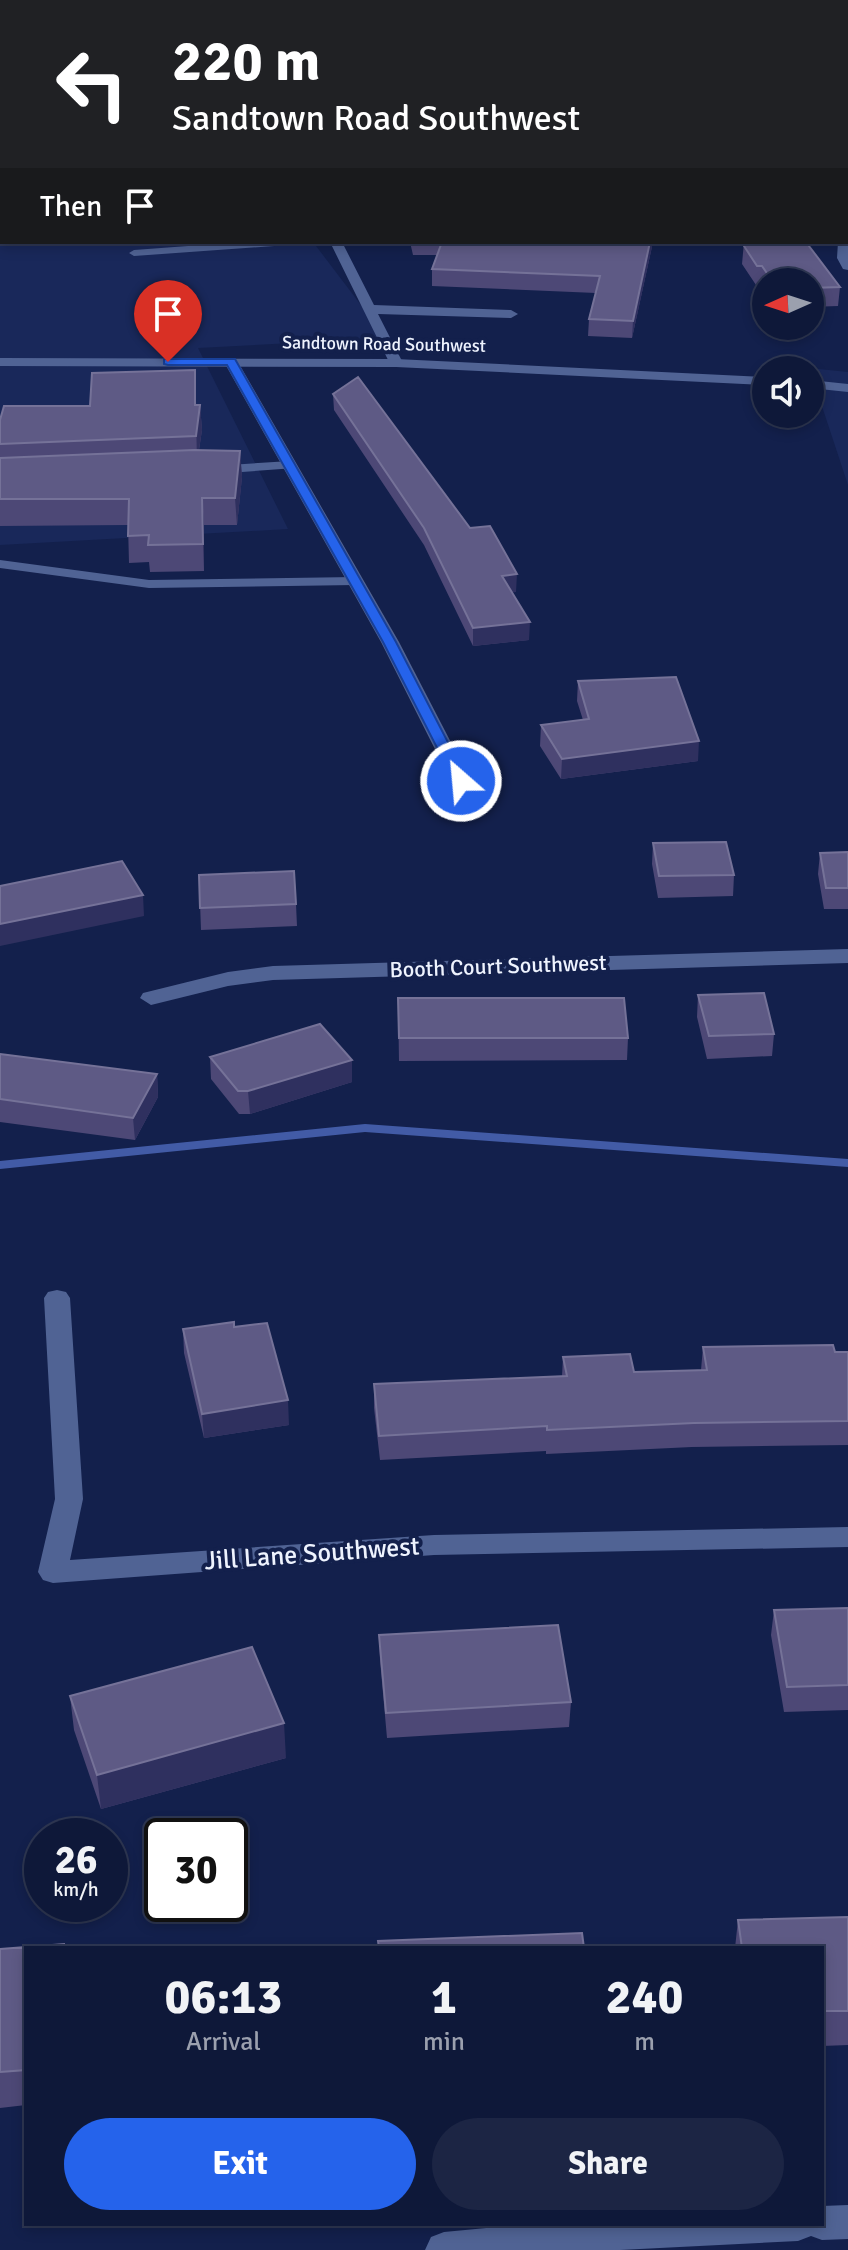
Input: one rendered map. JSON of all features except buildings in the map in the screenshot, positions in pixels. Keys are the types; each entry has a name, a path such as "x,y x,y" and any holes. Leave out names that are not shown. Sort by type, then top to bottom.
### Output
{"street":[{"path":"337,244 396,363"},
{"path":"844,244 844,258 848,266"},
{"path":"368,309 511,314"},
{"name":"Sandtown Road Southwest","path":"0,362 396,363 752,380"},
{"path":"231,362 355,581 461,781"},
{"path":"824,385 848,388"},
{"name":"Booth Court Southwest","path":"151,998 228,979 273,973 848,956"},
{"name":"Jill Lane Southwest","path":"57,1298 69,1499 53,1572 434,1545 848,1537"},
{"path":"824,2223 848,2222"},
{"path":"444,2250 626,2241 778,2226"}],"lane":[{"path":"134,253 260,244"},
{"path":"193,471 290,465"},
{"path":"0,564 149,584 355,581"}],"shaded area":[{"path":"0,244 315,244 386,338 198,348 288,529 0,545"},
{"path":"824,370 848,372 848,485 824,412"}],"waterway":[{"path":"0,1165 365,1128 848,1163"}],"route":[{"path":"168,362 231,362 390,642 461,781"}]}
